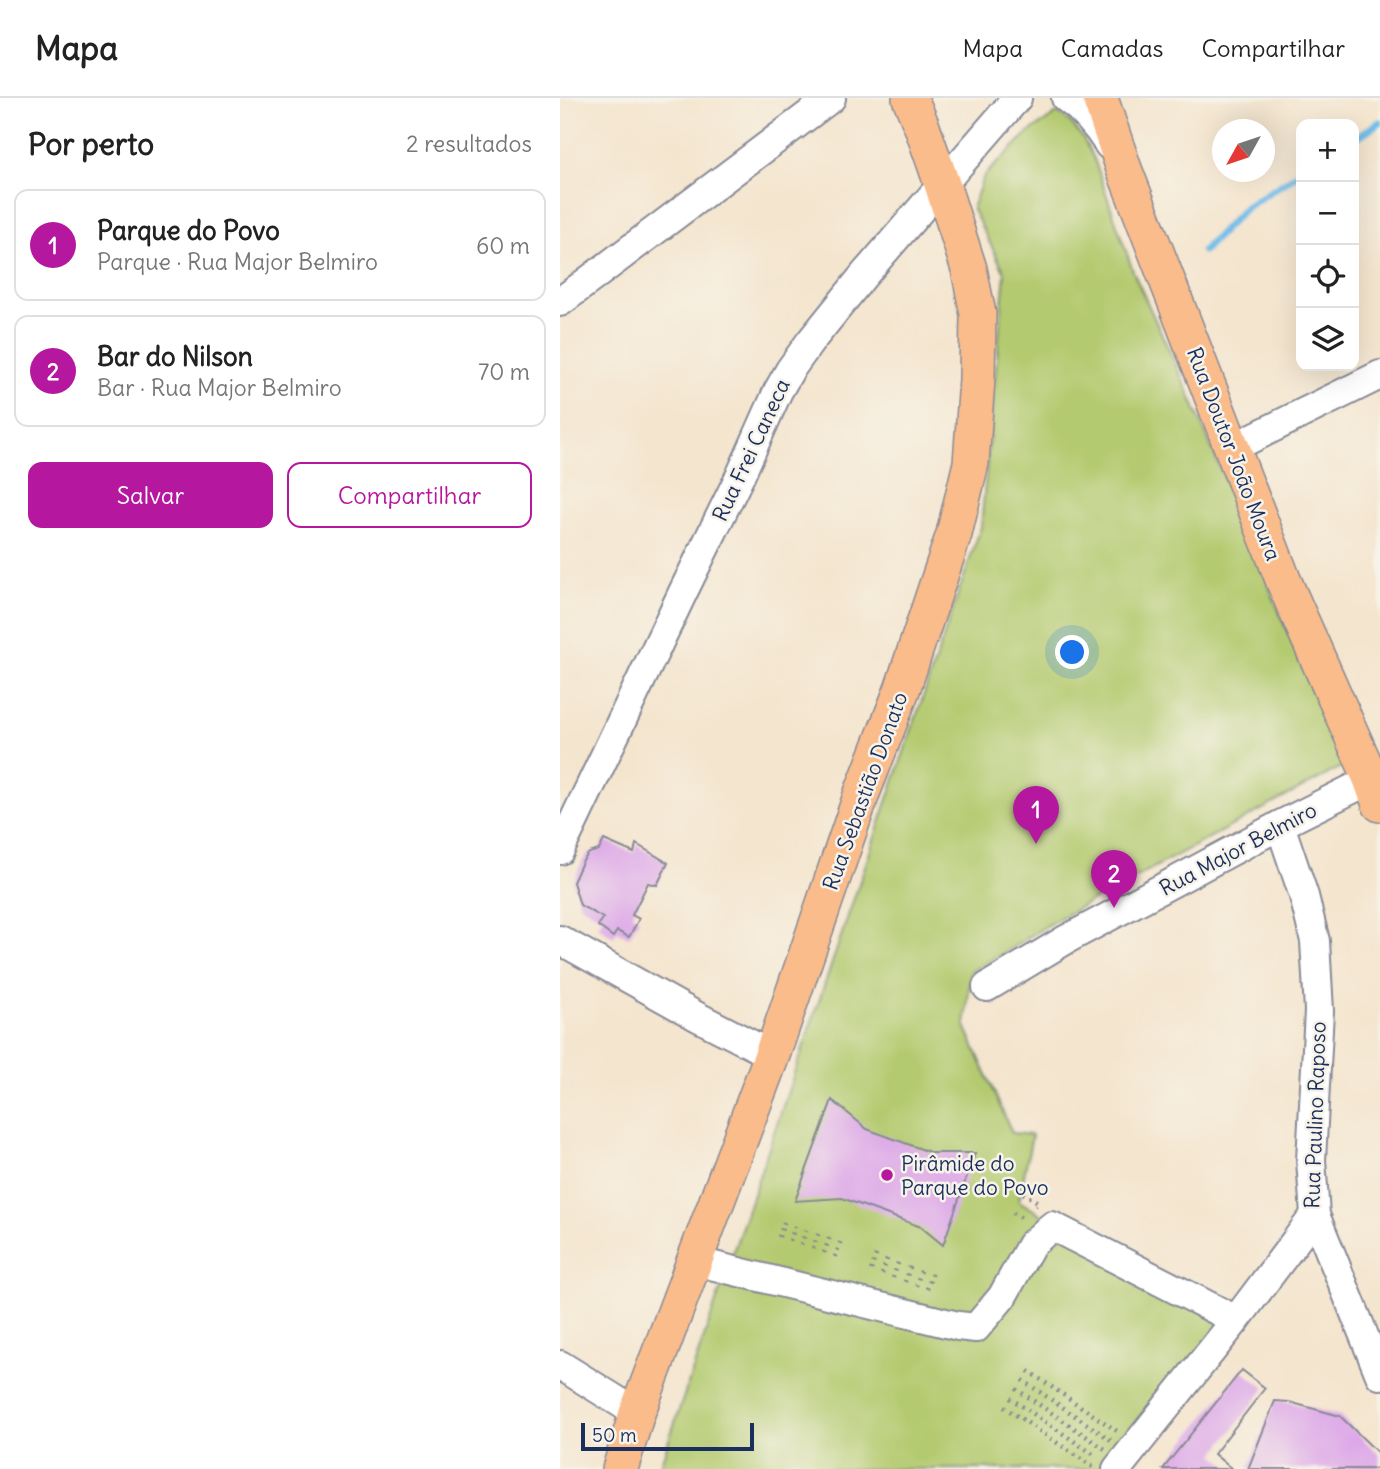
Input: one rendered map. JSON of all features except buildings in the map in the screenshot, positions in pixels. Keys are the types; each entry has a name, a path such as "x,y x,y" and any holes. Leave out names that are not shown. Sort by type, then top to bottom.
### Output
{"main road":[{"name":"Rua Sebastião Donato","path":"620,1469 636,1413 772,1055 862,793 902,690 954,534 971,463 978,314 970,269 910,98"},
{"name":"Rua Doutor João Moura","path":"1100,98 1124,169 1284,582 1377,786"}],"street":[{"path":"560,302 831,98"},
{"name":"Rua Frei Caneca","path":"560,850 790,370 864,275 1017,98"},
{"path":"1066,98 1096,124 1124,169"},
{"path":"1232,448 1380,375"},
{"name":"Rua Major Belmiro","path":"987,987 1067,939 1280,825 1377,786"},
{"name":"Rua Paulino Raposo","path":"1103,1460 1236,1321 1315,1215 1311,1160 1319,1011 1315,940 1304,896 1280,825"},
{"path":"560,940 772,1055"},
{"path":"1315,1215 1380,1375"},
{"path":"694,1261 958,1326 976,1328 1002,1297 1031,1245 1052,1226 1236,1321"},
{"path":"560,1365 636,1413"}],"path":[{"path":"1023,1194 1038,1202"},
{"path":"1013,1213 1027,1221"},
{"path":"779,1237 785,1220"},
{"path":"790,1241 796,1224"},
{"path":"801,1245 807,1228"},
{"path":"813,1249 819,1232"},
{"path":"824,1253 830,1236"},
{"path":"835,1257 841,1240"},
{"path":"871,1270 877,1252"},
{"path":"882,1274 888,1256"},
{"path":"893,1278 899,1260"},
{"path":"905,1282 911,1264"},
{"path":"916,1286 922,1268"},
{"path":"927,1289 933,1272"},
{"path":"1028,1371 1116,1430"},
{"path":"1022,1380 1110,1439"},
{"path":"1016,1389 1103,1460"},
{"path":"1010,1398 1103,1460"},
{"path":"1004,1407 1103,1460"}],"green space":[{"path":"1057,113 1071,123 1094,159 1134,274 1191,398 1343,766 1054,921 971,971 965,1026 1012,1133 1032,1135 1019,1201 1221,1324 1101,1469 659,1469 981,527 1005,273 972,208 984,176 1027,134"}],"waterway":[{"path":"1359,136 1380,122"},
{"path":"1203,251 1246,207 1296,175"}],"place":[{"name":"Parque do Povo","path":"1036,844"},
{"name":"Bar do Nilson","path":"1114,908"},
{"name":"Pirâmide do Parque do Povo","path":"887,1175"}]}
